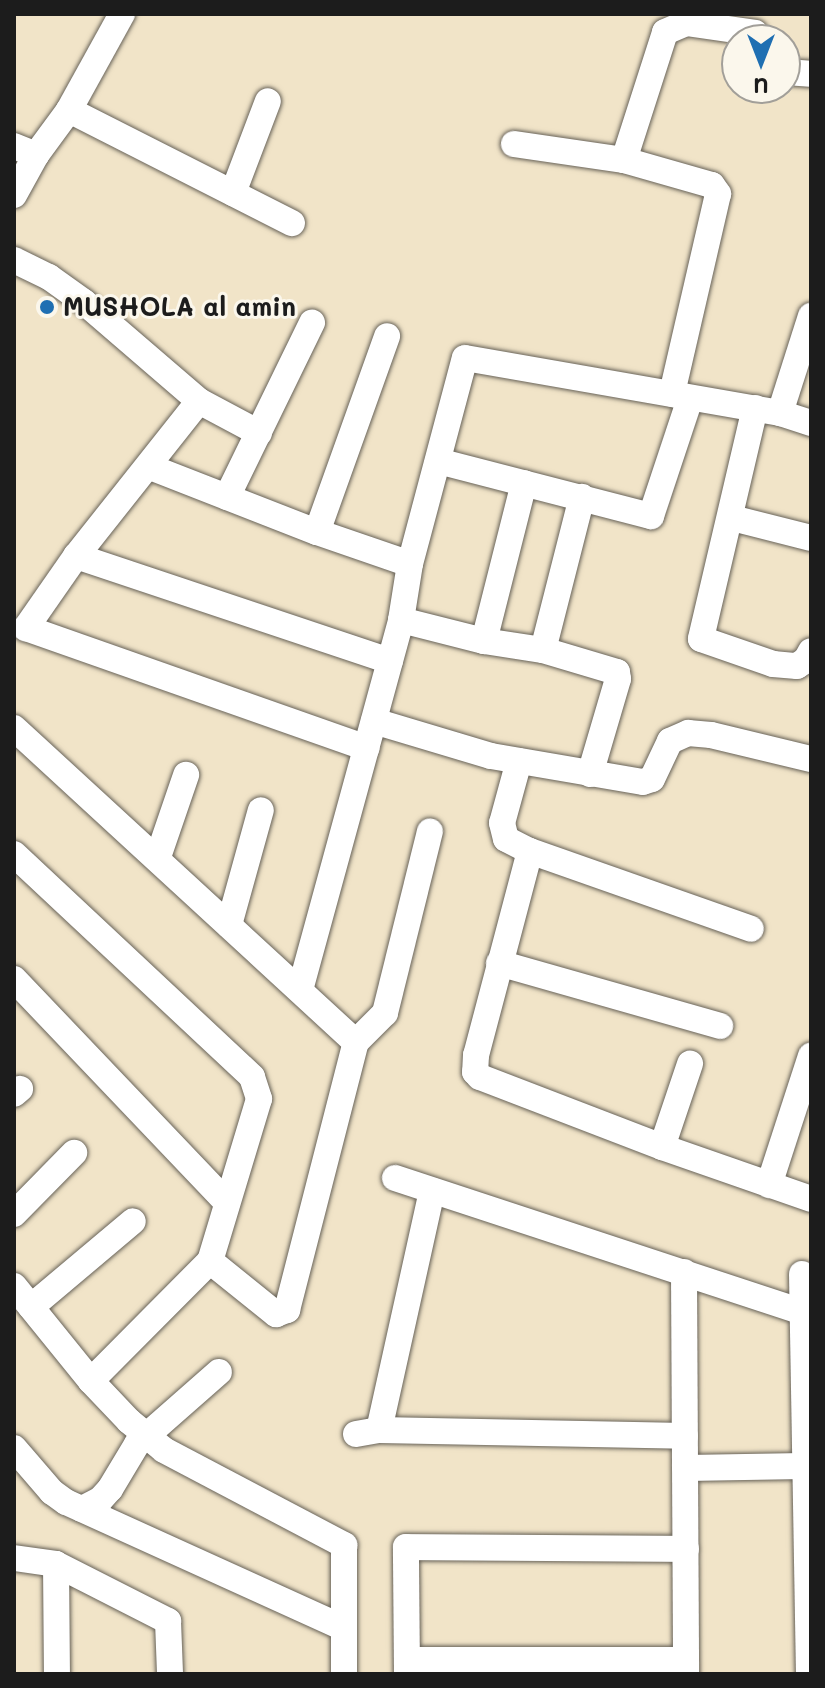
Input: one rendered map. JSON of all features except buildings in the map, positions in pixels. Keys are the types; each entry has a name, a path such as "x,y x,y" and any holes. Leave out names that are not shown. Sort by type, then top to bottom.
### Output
{"street":[{"path":"14,195 25,150 69,110 122,14"},
{"path":"624,160 665,32 686,23 721,26"},
{"path":"233,193 268,101"},
{"path":"69,110 292,223"},
{"path":"438,461 654,515 681,396 718,194 712,185 624,160 514,144"},
{"path":"14,260 49,277 84,302 199,401 259,433"},
{"path":"811,316 768,411 732,518 701,639 773,664 797,666 804,663 811,651"},
{"path":"227,497 312,323"},
{"path":"317,532 387,336"},
{"path":"300,990 401,620 410,564 465,358 768,411 811,423"},
{"path":"199,401 150,467 76,556 26,628 366,748"},
{"path":"150,467 317,532 410,564"},
{"path":"484,641 524,483"},
{"path":"543,650 582,497"},
{"path":"732,518 811,538"},
{"path":"76,556 390,661"},
{"path":"401,620 484,641 543,650 617,672 618,679 590,774"},
{"path":"374,721 491,756 643,782 652,779 670,741 688,733 711,735 811,759"},
{"path":"14,728 356,1042"},
{"path":"519,761 502,823 506,839 530,851 751,929"},
{"path":"158,857 186,775"},
{"path":"229,925 261,810"},
{"path":"210,1261 276,1314 287,1310 356,1042 385,1013 430,831"},
{"path":"530,851 476,1055 475,1072 480,1077 662,1147 811,1199"},
{"path":"14,854 252,1077 259,1099 210,1261 91,1381"},
{"path":"499,963 720,1026"},
{"path":"14,979 227,1203"},
{"path":"769,1185 811,1056"},
{"path":"662,1147 690,1064"},
{"path":"14,1214 74,1153"},
{"path":"395,1178 802,1312"},
{"path":"432,1191 368,1432 685,1436"},
{"path":"31,1307 133,1221"},
{"path":"684,1272 686,1549 686,1667 407,1667 406,1547 686,1549"},
{"path":"802,1274 809,1674"},
{"path":"14,1286 91,1381 164,1450 344,1545 344,1674"},
{"path":"82,1509 100,1500 146,1435 219,1372"},
{"path":"14,1448 52,1492 82,1509 344,1628"},
{"path":"685,1468 805,1466"},
{"path":"14,1558 56,1564 168,1621 170,1674"},
{"path":"56,1564 57,1674"}],"place":[{"name":"MUSHOLA al amin","path":"47,307"}]}
